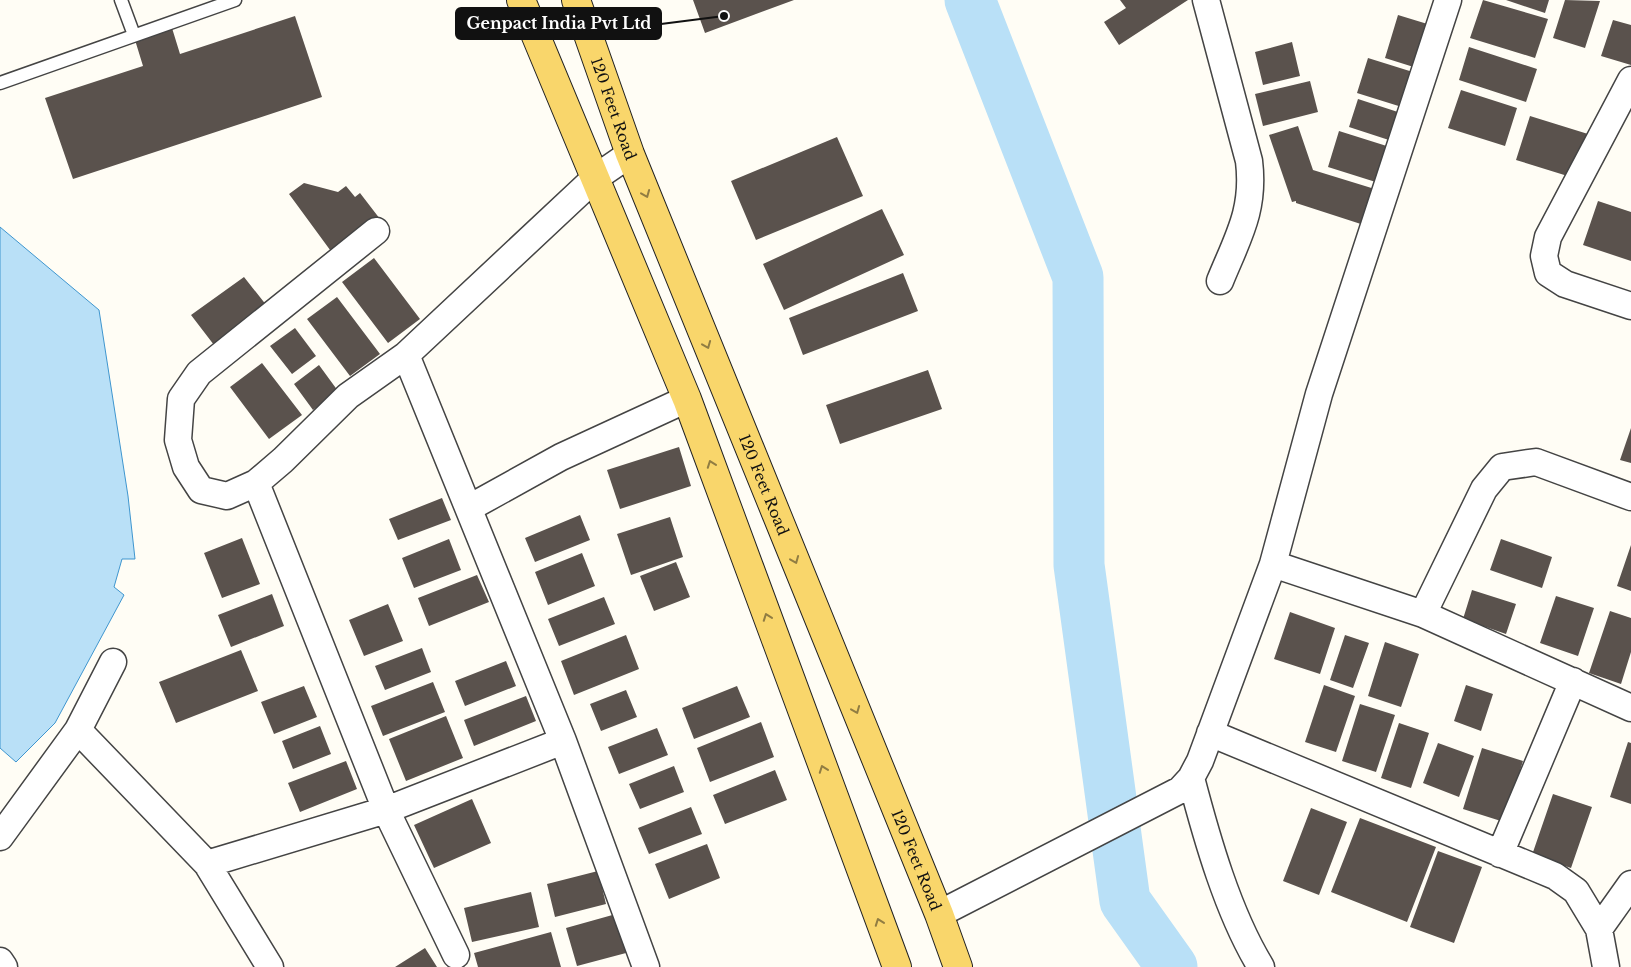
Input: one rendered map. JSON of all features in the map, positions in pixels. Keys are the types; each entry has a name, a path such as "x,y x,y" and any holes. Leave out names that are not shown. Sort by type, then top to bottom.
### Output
{"main road":[{"path":"520,0 688,400 897,967"},
{"name":"120 Feet Road","path":"576,0 630,154 939,914 958,967"}],"street":[{"path":"1206,0 1249,161 1252,186 1246,218 1220,281"},
{"path":"939,914 1025,871 1186,784 1210,733 1273,564 1319,394 1448,0"},
{"path":"1631,80 1548,237 1544,256 1548,273 1565,284 1631,306"},
{"path":"376,231 200,373 181,399 178,440 186,466 201,490 227,496 256,483 283,460 348,396 406,355 596,178 630,154"},
{"path":"406,355 563,741 646,967"},
{"path":"469,508 561,457 688,400"},
{"path":"1423,614 1484,489 1502,467 1536,462 1631,497"},
{"path":"256,483 386,810 456,954"},
{"path":"1273,564 1423,614 1631,708"},
{"path":"0,837 78,730 113,662"},
{"path":"1500,854 1573,681"},
{"path":"78,730 207,864 270,967"},
{"path":"1210,733 1555,876 1576,891 1599,929 1606,967"},
{"path":"207,864 386,810 563,741"},
{"path":"1186,784 1249,948 1261,967"},
{"path":"1599,929 1631,884"},
{"path":"0,961 4,967"}],"lane":[{"path":"121,0 134,35"},
{"path":"0,83 235,0"}],"water":[{"path":"0,227 99,310 128,496 135,559 122,559 114,587 124,595 55,723 16,762 0,748"}],"building":[{"path":"693,0 794,0 705,33"},
{"path":"1120,0 1188,0 1119,45 1104,22 1126,8"},
{"path":"1483,0 1548,19 1535,58 1470,38"},
{"path":"1506,0 1549,0 1545,13"},
{"path":"1565,0 1600,1 1585,48 1553,38"},
{"path":"1398,15 1434,26 1420,69 1385,58"},
{"path":"295,16 322,97 73,179 45,98 143,66 135,40 172,28 180,54"},
{"path":"1613,20 1631,25 1631,65 1601,56"},
{"path":"1292,42 1300,76 1263,85 1255,52"},
{"path":"1469,47 1537,69 1526,102 1459,80"},
{"path":"1368,58 1416,73 1405,108 1357,93"},
{"path":"1310,81 1318,112 1263,126 1255,94"},
{"path":"1461,90 1517,108 1505,146 1448,128"},
{"path":"1358,99 1404,114 1395,142 1349,127"},
{"path":"1530,116 1588,134 1574,178 1516,160"},
{"path":"1298,126 1313,170 1378,190 1367,226 1296,203 1296,201 1292,202 1269,135"},
{"path":"1339,131 1393,148 1382,184 1328,167"},
{"path":"837,137 863,196 756,240 731,181"},
{"path":"304,183 338,192 346,186 355,197 360,193 380,219 333,254 289,194"},
{"path":"1598,201 1631,212 1631,261 1583,245"},
{"path":"882,209 904,255 784,310 763,264"},
{"path":"374,258 420,319 388,343 342,282"},
{"path":"903,273 918,311 803,355 789,318"},
{"path":"244,277 267,306 214,345 191,315"},
{"path":"337,297 380,354 350,376 307,319"},
{"path":"295,328 316,356 292,374 270,346"},
{"path":"262,363 302,415 269,439 230,387"},
{"path":"319,365 338,391 313,410 294,384"},
{"path":"928,370 942,409 840,444 826,405"},
{"path":"1631,428 1631,463 1620,460"},
{"path":"679,447 691,486 620,509 607,470"},
{"path":"442,498 451,520 398,540 389,519"},
{"path":"580,515 590,540 535,562 525,538"},
{"path":"670,517 683,557 631,575 617,534"},
{"path":"242,538 260,584 222,598 204,553"},
{"path":"449,539 461,570 414,588 402,558"},
{"path":"1501,539 1552,557 1542,588 1490,570"},
{"path":"1631,545 1631,591 1617,586"},
{"path":"582,553 595,586 548,605 535,572"},
{"path":"676,562 690,597 654,611 640,576"},
{"path":"477,575 489,602 429,626 418,598"},
{"path":"1472,590 1516,604 1506,634 1463,619"},
{"path":"272,594 284,626 231,647 218,615"},
{"path":"1556,596 1594,608 1578,656 1540,643"},
{"path":"604,597 615,624 559,646 548,619"},
{"path":"388,604 403,641 364,656 349,620"},
{"path":"1610,611 1631,618 1631,652 1621,684 1589,673"},
{"path":"1290,612 1335,628 1320,674 1274,659"},
{"path":"626,635 639,669 574,695 561,661"},
{"path":"1345,635 1369,643 1353,688 1330,680"},
{"path":"1385,642 1419,654 1401,707 1368,696"},
{"path":"422,648 431,672 385,690 375,666"},
{"path":"241,650 258,691 176,723 159,682"},
{"path":"506,661 516,686 465,706 455,681"},
{"path":"433,682 445,712 383,736 371,706"},
{"path":"1324,685 1355,696 1336,752 1305,742"},
{"path":"1466,685 1493,694 1481,731 1454,721"},
{"path":"304,686 317,717 274,734 261,702"},
{"path":"737,686 750,717 694,739 682,708"},
{"path":"626,690 637,717 601,731 590,704"},
{"path":"526,696 536,721 474,746 464,720"},
{"path":"1360,704 1395,715 1376,772 1342,761"},
{"path":"446,716 463,758 406,781 389,739"},
{"path":"761,722 774,757 710,782 697,748"},
{"path":"1399,723 1429,733 1411,788 1381,778"},
{"path":"320,726 331,754 293,769 282,741"},
{"path":"657,728 668,755 619,774 608,747"},
{"path":"1628,742 1631,743 1631,804 1610,797"},
{"path":"1438,743 1474,756 1459,797 1423,783"},
{"path":"1482,748 1523,761 1504,822 1463,809"},
{"path":"346,761 357,789 300,812 288,783"},
{"path":"674,766 684,792 640,809 629,784"},
{"path":"775,770 787,800 725,824 713,795"},
{"path":"1553,794 1592,807 1571,868 1532,855"},
{"path":"472,799 491,843 434,868 414,825"},
{"path":"691,807 702,834 649,854 638,828"},
{"path":"1311,808 1347,822 1319,895 1283,881"},
{"path":"1360,818 1436,847 1407,922 1331,892"},
{"path":"707,844 720,878 669,899 655,864"},
{"path":"1438,851 1482,867 1454,943 1410,927"},
{"path":"598,871 606,904 555,917 547,884"},
{"path":"531,892 539,927 472,942 464,908"},
{"path":"616,914 626,953 577,966 566,928"},
{"path":"551,932 561,967 478,967 474,953"},
{"path":"425,948 437,967 395,967"}],"waterway":[{"path":"970,0 1078,277 1079,565 1125,901 1172,967"}],"place":[{"name":"Genpact India Pvt Ltd","path":"724,16"}]}
